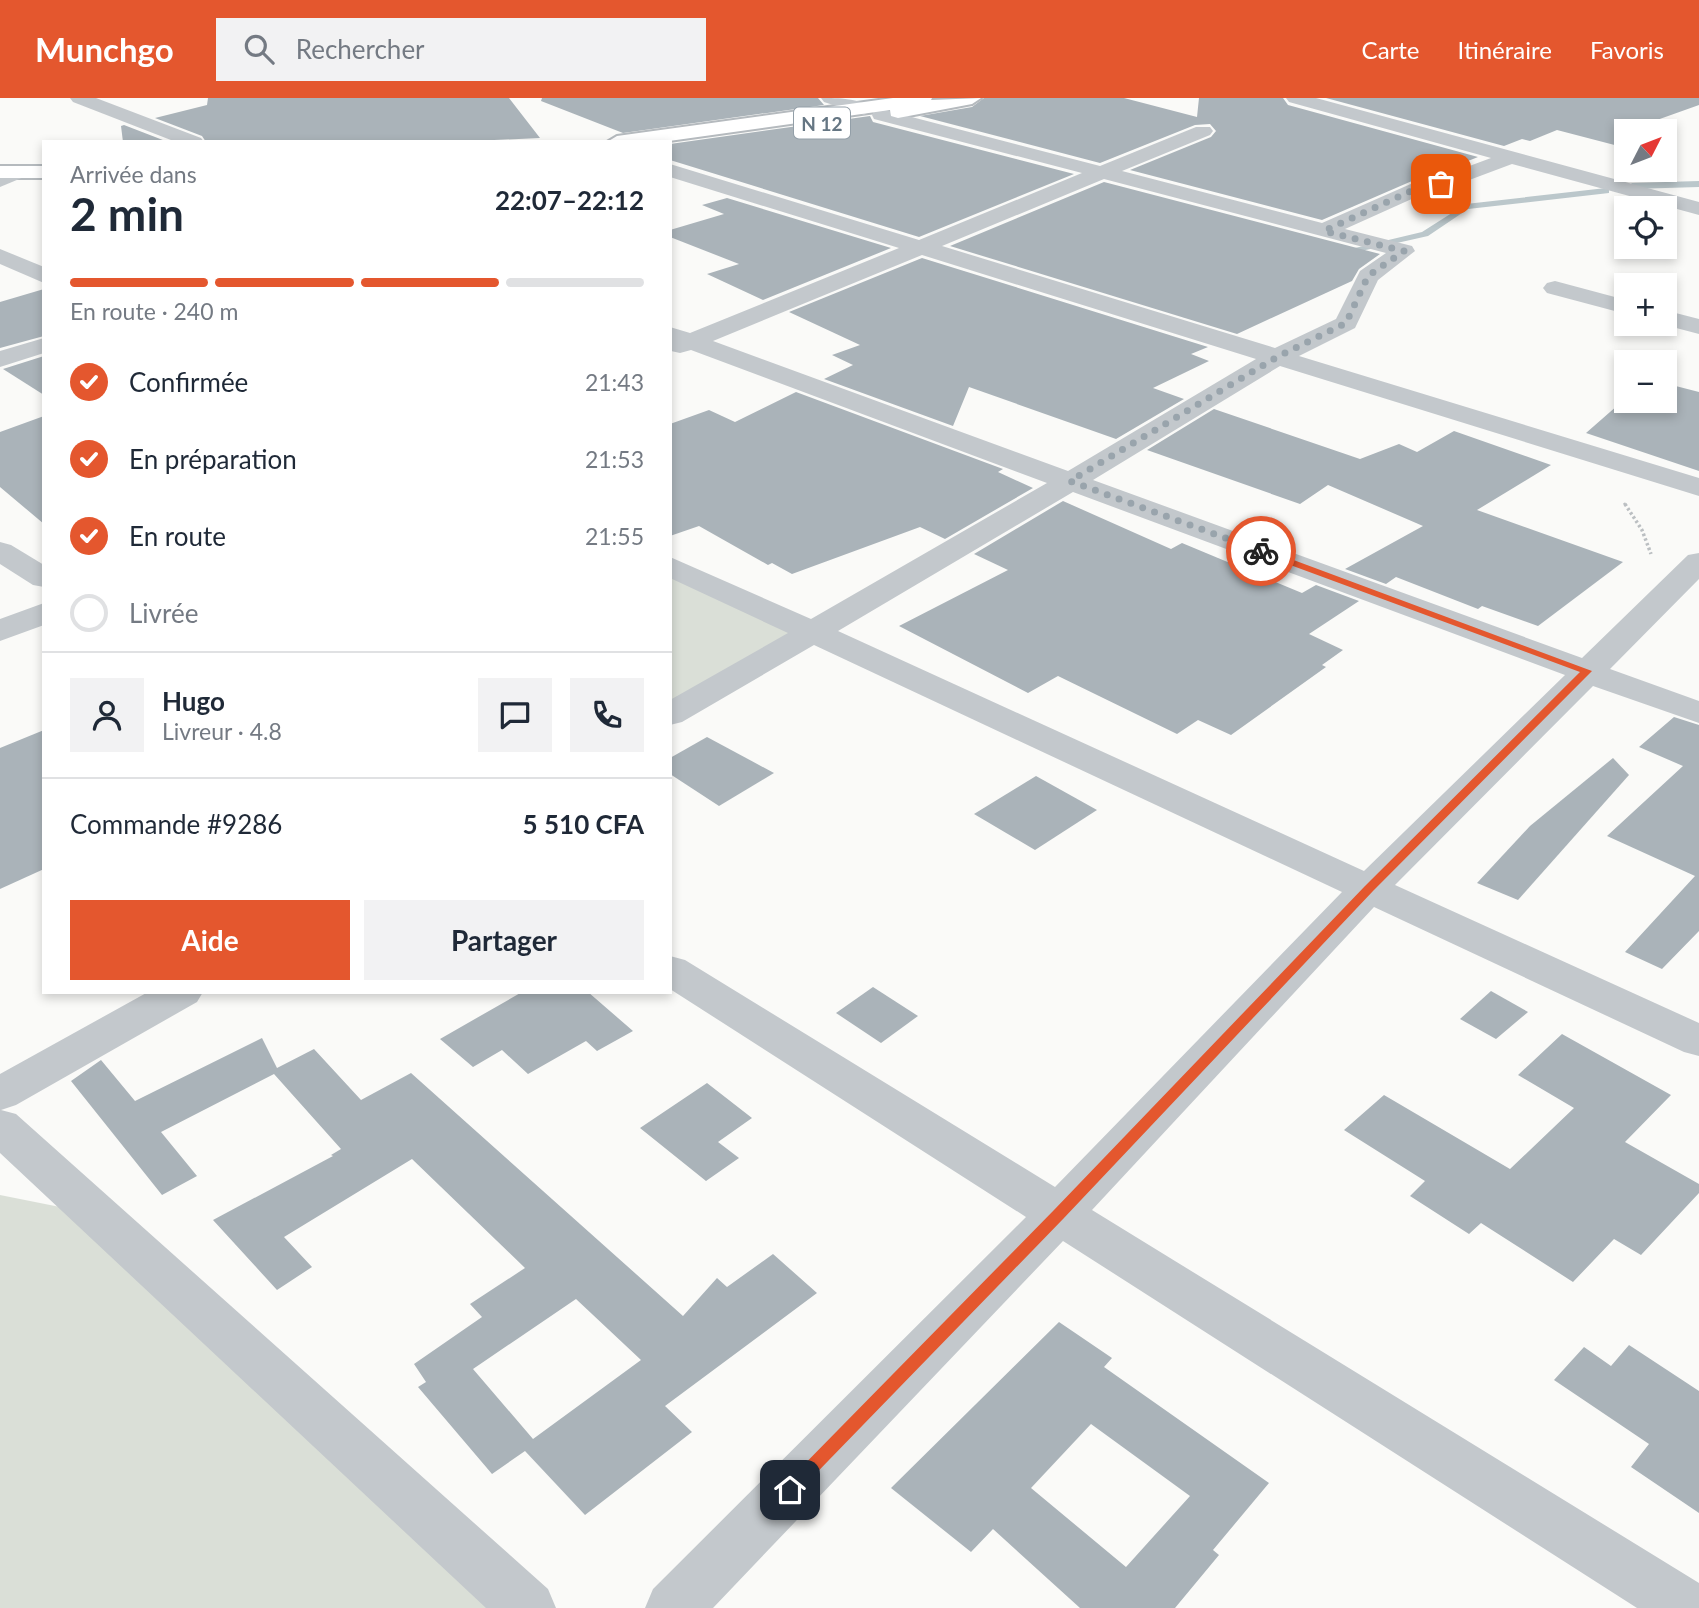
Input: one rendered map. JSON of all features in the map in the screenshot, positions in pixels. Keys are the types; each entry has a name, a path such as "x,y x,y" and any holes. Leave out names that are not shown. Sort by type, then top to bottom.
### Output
{"main road":[{"name":"N 12","path":"634,140 872,112 923,98"},
{"name":"N 12","path":"672,143 972,98"},
{"path":"4,177 42,172"},
{"path":"4,177 42,181"}],"street":[{"path":"79,98 189,140"},
{"path":"672,714 1277,357 1346,323 1368,276 1404,251 872,112 830,98"},
{"path":"1295,98 1696,207"},
{"path":"677,342 922,247 1203,131"},
{"path":"1334,233 1420,187 1441,184 1511,157"},
{"path":"672,171 1593,457 1699,487"},
{"path":"0,256 42,275"},
{"path":"1555,288 1614,304"},
{"path":"1677,321 1699,327"},
{"path":"677,342 1070,481 1699,713"},
{"path":"0,359 42,346"},
{"path":"0,551 42,577"},
{"path":"674,1608 1059,1214 1369,888 1699,562"},
{"path":"672,567 1699,1041"},
{"path":"0,631 42,614"},
{"path":"672,971 1688,1608"},
{"path":"0,1094 178,994"},
{"path":"0,1126 527,1608"}],"path":[{"path":"1593,457 1642,530 1667,593"}],"shaded area":[{"path":"672,567 813,632 672,714"},
{"path":"0,1195 95,1214 527,1608 0,1608"}],"building":[{"path":"208,98 509,98 540,138 205,140 202,136 155,118 207,105"},
{"path":"542,98 818,98 824,105 623,133 541,101"},
{"path":"984,98 1124,98 1197,117 1199,98 1283,98 1288,105 1478,157 1412,181 1322,220 1130,170 1211,137 1216,131 1210,124 1195,125 1100,163 920,116 972,107"},
{"path":"1326,98 1699,98 1699,105 1660,119 1614,119 1614,145 1557,130 1530,141 1522,139 1504,146"},
{"path":"870,116 873,122 1074,174 919,237 672,161 672,144"},
{"path":"124,125 163,140 123,140 121,126"},
{"path":"1104,182 1380,254 1359,269 1352,281 1237,334 950,246"},
{"path":"727,198 891,248 763,300 707,274 739,264 672,238 672,229 724,214 702,205"},
{"path":"922,258 1208,347 1191,354 1209,361 1153,388 1184,399 1116,439 969,387 953,426 824,379 853,365 832,355 860,345 789,312"},
{"path":"42,290 42,337 0,348 0,302"},
{"path":"42,357 42,394 3,369"},
{"path":"1677,386 1699,392 1699,471 1586,433 1614,408 1614,413 1677,413"},
{"path":"796,392 1003,469 998,472 1033,488 945,539 920,527 792,574 772,563 768,565 699,526 672,535 672,423 709,410 735,422"},
{"path":"1214,409 1360,459 1399,444 1417,452 1454,431 1551,465 1477,510 1623,562 1538,626 1482,606 1478,609 1396,577 1386,584 1345,569 1423,526 1328,485 1300,504 1147,450"},
{"path":"42,417 42,522 0,487 0,432"},
{"path":"1063,501 1171,549 1182,543 1302,593 1316,585 1359,601 1309,634 1343,650 1322,665 1326,667 1231,735 1198,720 1177,734 1058,676 1028,693 899,626 1008,570 974,554"},
{"path":"1674,717 1699,725 1699,931 1662,969 1625,952 1695,876 1607,836 1683,766 1639,747"},
{"path":"42,731 42,870 0,889 0,748"},
{"path":"707,737 774,773 719,806 672,775 672,757"},
{"path":"1613,758 1629,775 1518,900 1477,883 1530,826"},
{"path":"1036,776 1097,810 1035,850 974,814"},
{"path":"873,987 918,1016 881,1043 836,1013"},
{"path":"1491,991 1528,1012 1496,1039 1460,1019"},
{"path":"519,994 590,994 633,1031 597,1051 586,1041 528,1074 502,1050 473,1067 440,1039"},
{"path":"1562,1034 1671,1095 1625,1142 1699,1184 1699,1193 1641,1255 1614,1239 1573,1282 1481,1223 1469,1234 1410,1196 1425,1181 1344,1130 1384,1095 1510,1169 1574,1108 1518,1075"},
{"path":"262,1038 277,1068 314,1049 361,1100 411,1073 683,1316 717,1278 727,1287 773,1254 817,1293 665,1406 692,1432 585,1515 525,1451 492,1474 418,1387 426,1382 414,1364 482,1317 470,1304 525,1268 412,1159 284,1237 312,1267 277,1290 213,1220 333,1156 331,1155 341,1149 274,1074 161,1132 197,1176 162,1195 71,1081 101,1060 135,1101","holes":["576,1299 641,1360 533,1439 473,1369"]},
{"path":"707,1083 752,1118 718,1142 739,1158 706,1181 640,1128"},
{"path":"1059,1322 1112,1358 1104,1367 1269,1483 1213,1550 1219,1555 1175,1608 1080,1608 993,1529 971,1552 891,1488","holes":["1091,1424 1190,1496 1126,1567 1031,1488"]},
{"path":"1629,1345 1699,1391 1699,1513 1631,1467 1649,1444 1554,1380 1584,1347 1611,1366"}],"waterway":[{"path":"1632,186 1699,184"},
{"path":"1339,253 1425,234 1466,207 1606,191"}],"way so far":[{"path":"1261,551 1070,481 1277,357 1346,323 1368,276 1404,251 1324,231 1420,187 1441,184"}],"route":[{"path":"790,1490 1059,1214 1369,888 1587,671 1261,551"}]}
